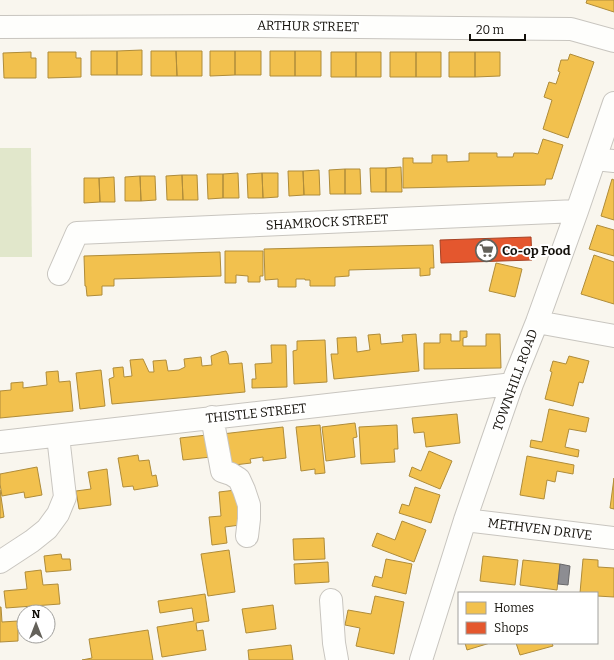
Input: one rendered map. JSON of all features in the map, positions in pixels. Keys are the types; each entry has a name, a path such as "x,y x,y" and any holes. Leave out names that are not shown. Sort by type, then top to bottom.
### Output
{"street":[{"name":"ARTHUR STREET","path":"0,27 257,26 570,29 614,41"},
{"name":"TOWNHILL ROAD","path":"421,660 465,520 512,384 537,322 577,211 605,160 614,103"},
{"name":"SHAMROCK STREET","path":"59,274 77,233 577,211"},
{"path":"537,322 614,336"},
{"name":"THISTLE STREET","path":"0,442 512,384"},
{"path":"212,418 222,471 239,479 250,505 250,520 247,536"},
{"path":"0,562 32,541 47,529 58,514 65,497 58,436"},
{"name":"METHVEN DRIVE","path":"465,520 614,538"},
{"path":"332,600 334,643 337,660"}],"green space":[{"path":"0,148 31,148 32,257 0,257"}],"building: Homes":[{"path":"587,0 614,0 614,12 586,3"},
{"path":"142,50 142,75 117,75 117,51"},
{"path":"91,51 117,51 117,75 91,75"},
{"path":"151,51 176,51 177,76 151,76"},
{"path":"176,51 202,51 202,76 177,76"},
{"path":"210,51 235,51 235,75 210,76"},
{"path":"235,51 261,51 261,75 235,75"},
{"path":"270,51 295,51 295,76 270,76"},
{"path":"295,51 321,51 321,76 295,76"},
{"path":"31,52 31,58 36,58 36,78 4,78 3,53"},
{"path":"48,52 76,52 76,58 81,58 81,77 48,78"},
{"path":"331,52 356,52 356,77 331,77"},
{"path":"356,52 381,52 381,77 356,77"},
{"path":"390,52 416,52 416,77 390,77"},
{"path":"416,52 441,52 441,77 416,77"},
{"path":"449,52 475,52 475,77 449,77"},
{"path":"475,52 500,52 500,76 475,77"},
{"path":"570,54 594,62 568,138 543,129 552,100 544,97 549,82 556,84 560,72 558,71 561,60 568,60"},
{"path":"543,139 563,145 552,179 546,179 545,185 403,188 403,158 413,158 413,163 432,163 432,155 447,155 447,162 469,161 469,153 497,153 497,157 513,157 514,153 538,154"},
{"path":"401,167 402,192 386,192 386,168"},
{"path":"370,168 386,168 386,192 371,192"},
{"path":"345,169 360,169 361,194 345,194"},
{"path":"345,169 345,194 330,194 329,170"},
{"path":"319,170 320,195 304,195 303,171"},
{"path":"288,171 303,171 304,195 289,196"},
{"path":"238,173 239,198 223,198 223,174"},
{"path":"262,173 278,173 278,197 263,198"},
{"path":"262,173 263,198 248,198 247,174"},
{"path":"207,174 223,174 223,198 208,199"},
{"path":"182,175 197,175 198,200 183,200"},
{"path":"182,175 183,200 167,200 166,176"},
{"path":"140,176 155,176 156,200 141,201"},
{"path":"140,176 141,201 125,201 125,177"},
{"path":"114,177 115,202 100,202 99,178"},
{"path":"84,178 99,178 100,202 84,203"},
{"path":"612,179 614,180 614,220 601,216"},
{"path":"597,225 614,230 614,256 589,249"},
{"path":"433,245 434,268 430,268 430,275 420,276 420,268 349,270 349,276 335,277 335,286 310,286 310,280 296,279 296,287 278,287 278,279 265,280 264,249"},
{"path":"225,251 263,251 263,276 260,276 260,282 248,282 248,276 236,275 236,283 225,283"},
{"path":"220,252 221,276 114,279 114,286 102,286 102,295 87,296 85,286 84,256"},
{"path":"594,255 614,262 614,304 581,294"},
{"path":"496,263 522,269 515,297 489,291"},
{"path":"460,331 467,331 467,337 463,338 463,346 486,346 486,334 500,334 501,368 424,369 424,343 440,343 440,334 451,334 451,341 460,341"},
{"path":"380,334 381,344 403,342 402,335 416,334 419,371 334,379 331,354 338,354 337,338 356,337 357,352 370,350 368,335"},
{"path":"325,340 327,382 294,384 293,351 297,350 297,341"},
{"path":"271,345 286,345 287,387 252,388 252,379 256,379 255,364 272,363"},
{"path":"226,351 229,364 242,363 245,392 112,404 109,379 114,377 113,368 123,367 124,377 132,376 130,360 143,359 149,372 154,372 153,361 166,360 168,371 179,370 185,367 184,359 201,357 202,366 212,365 211,356"},
{"path":"569,356 589,361 583,383 579,382 573,406 545,399 552,372 550,371 553,361 566,364"},
{"path":"101,370 105,406 80,409 76,373"},
{"path":"58,371 59,382 70,381 73,411 0,418 0,391 11,390 11,383 23,382 23,388 47,385 46,372"},
{"path":"549,409 589,418 586,432 569,429 565,447 579,450 578,457 530,447 531,440 542,442"},
{"path":"457,414 460,443 426,447 424,432 414,433 412,418"},
{"path":"355,423 357,437 353,438 355,457 326,461 322,427"},
{"path":"320,425 325,473 315,474 315,469 301,471 296,427"},
{"path":"397,425 398,449 394,449 395,462 361,464 359,427"},
{"path":"283,427 286,458 263,461 263,457 250,459 251,463 226,466 222,434"},
{"path":"207,435 211,457 183,460 180,438"},
{"path":"429,451 452,461 440,489 409,476 412,467 421,471"},
{"path":"138,455 139,461 149,460 152,476 156,475 158,486 134,490 133,486 123,487 118,458"},
{"path":"527,456 574,465 573,474 557,471 555,482 547,480 544,499 520,495"},
{"path":"37,467 42,495 25,498 24,492 2,496 0,474"},
{"path":"107,469 111,505 79,509 76,491 91,489 88,472"},
{"path":"614,478 614,509 610,508"},
{"path":"415,487 440,495 431,523 399,513 402,504 409,506"},
{"path":"0,490 4,517 0,518"},
{"path":"236,490 240,525 225,527 227,543 212,545 209,517 221,516 219,492"},
{"path":"402,521 426,530 414,562 372,546 377,533 395,540"},
{"path":"324,538 325,559 294,560 293,539"},
{"path":"229,550 235,592 208,596 201,554"},
{"path":"61,554 62,559 70,559 71,570 46,572 44,556"},
{"path":"483,556 518,560 515,585 480,581"},
{"path":"386,559 412,564 406,594 372,586 375,576 382,578"},
{"path":"583,559 598,560 598,567 614,568 614,597 598,596 598,592 580,592"},
{"path":"523,560 560,564 557,590 520,585"},
{"path":"328,562 329,582 295,584 294,564"},
{"path":"41,570 43,585 58,584 60,604 16,604 16,607 6,608 4,591 27,589 25,572"},
{"path":"205,594 209,621 196,623 197,631 203,630 206,650 162,657 157,627 194,621 192,608 160,613 158,601"},
{"path":"375,596 404,602 394,654 356,646 360,628 345,625 348,610 371,614"},
{"path":"273,605 276,629 246,633 242,609"},
{"path":"1,607 2,622 16,621 16,641 0,642"},
{"path":"148,630 153,660 82,660 92,658 89,639"},
{"path":"465,644 487,644 467,650"},
{"path":"516,644 552,644 553,646 520,655"},
{"path":"291,645 293,660 249,660 248,650"}],"building: Shops":[{"name":"Co-op Food","path":"531,237 532,260 441,263 440,240"}],"building: Industry":[{"path":"560,564 570,566 568,585 558,584"}],"place":[{"name":"Co-op Food","path":"486,250"}]}
